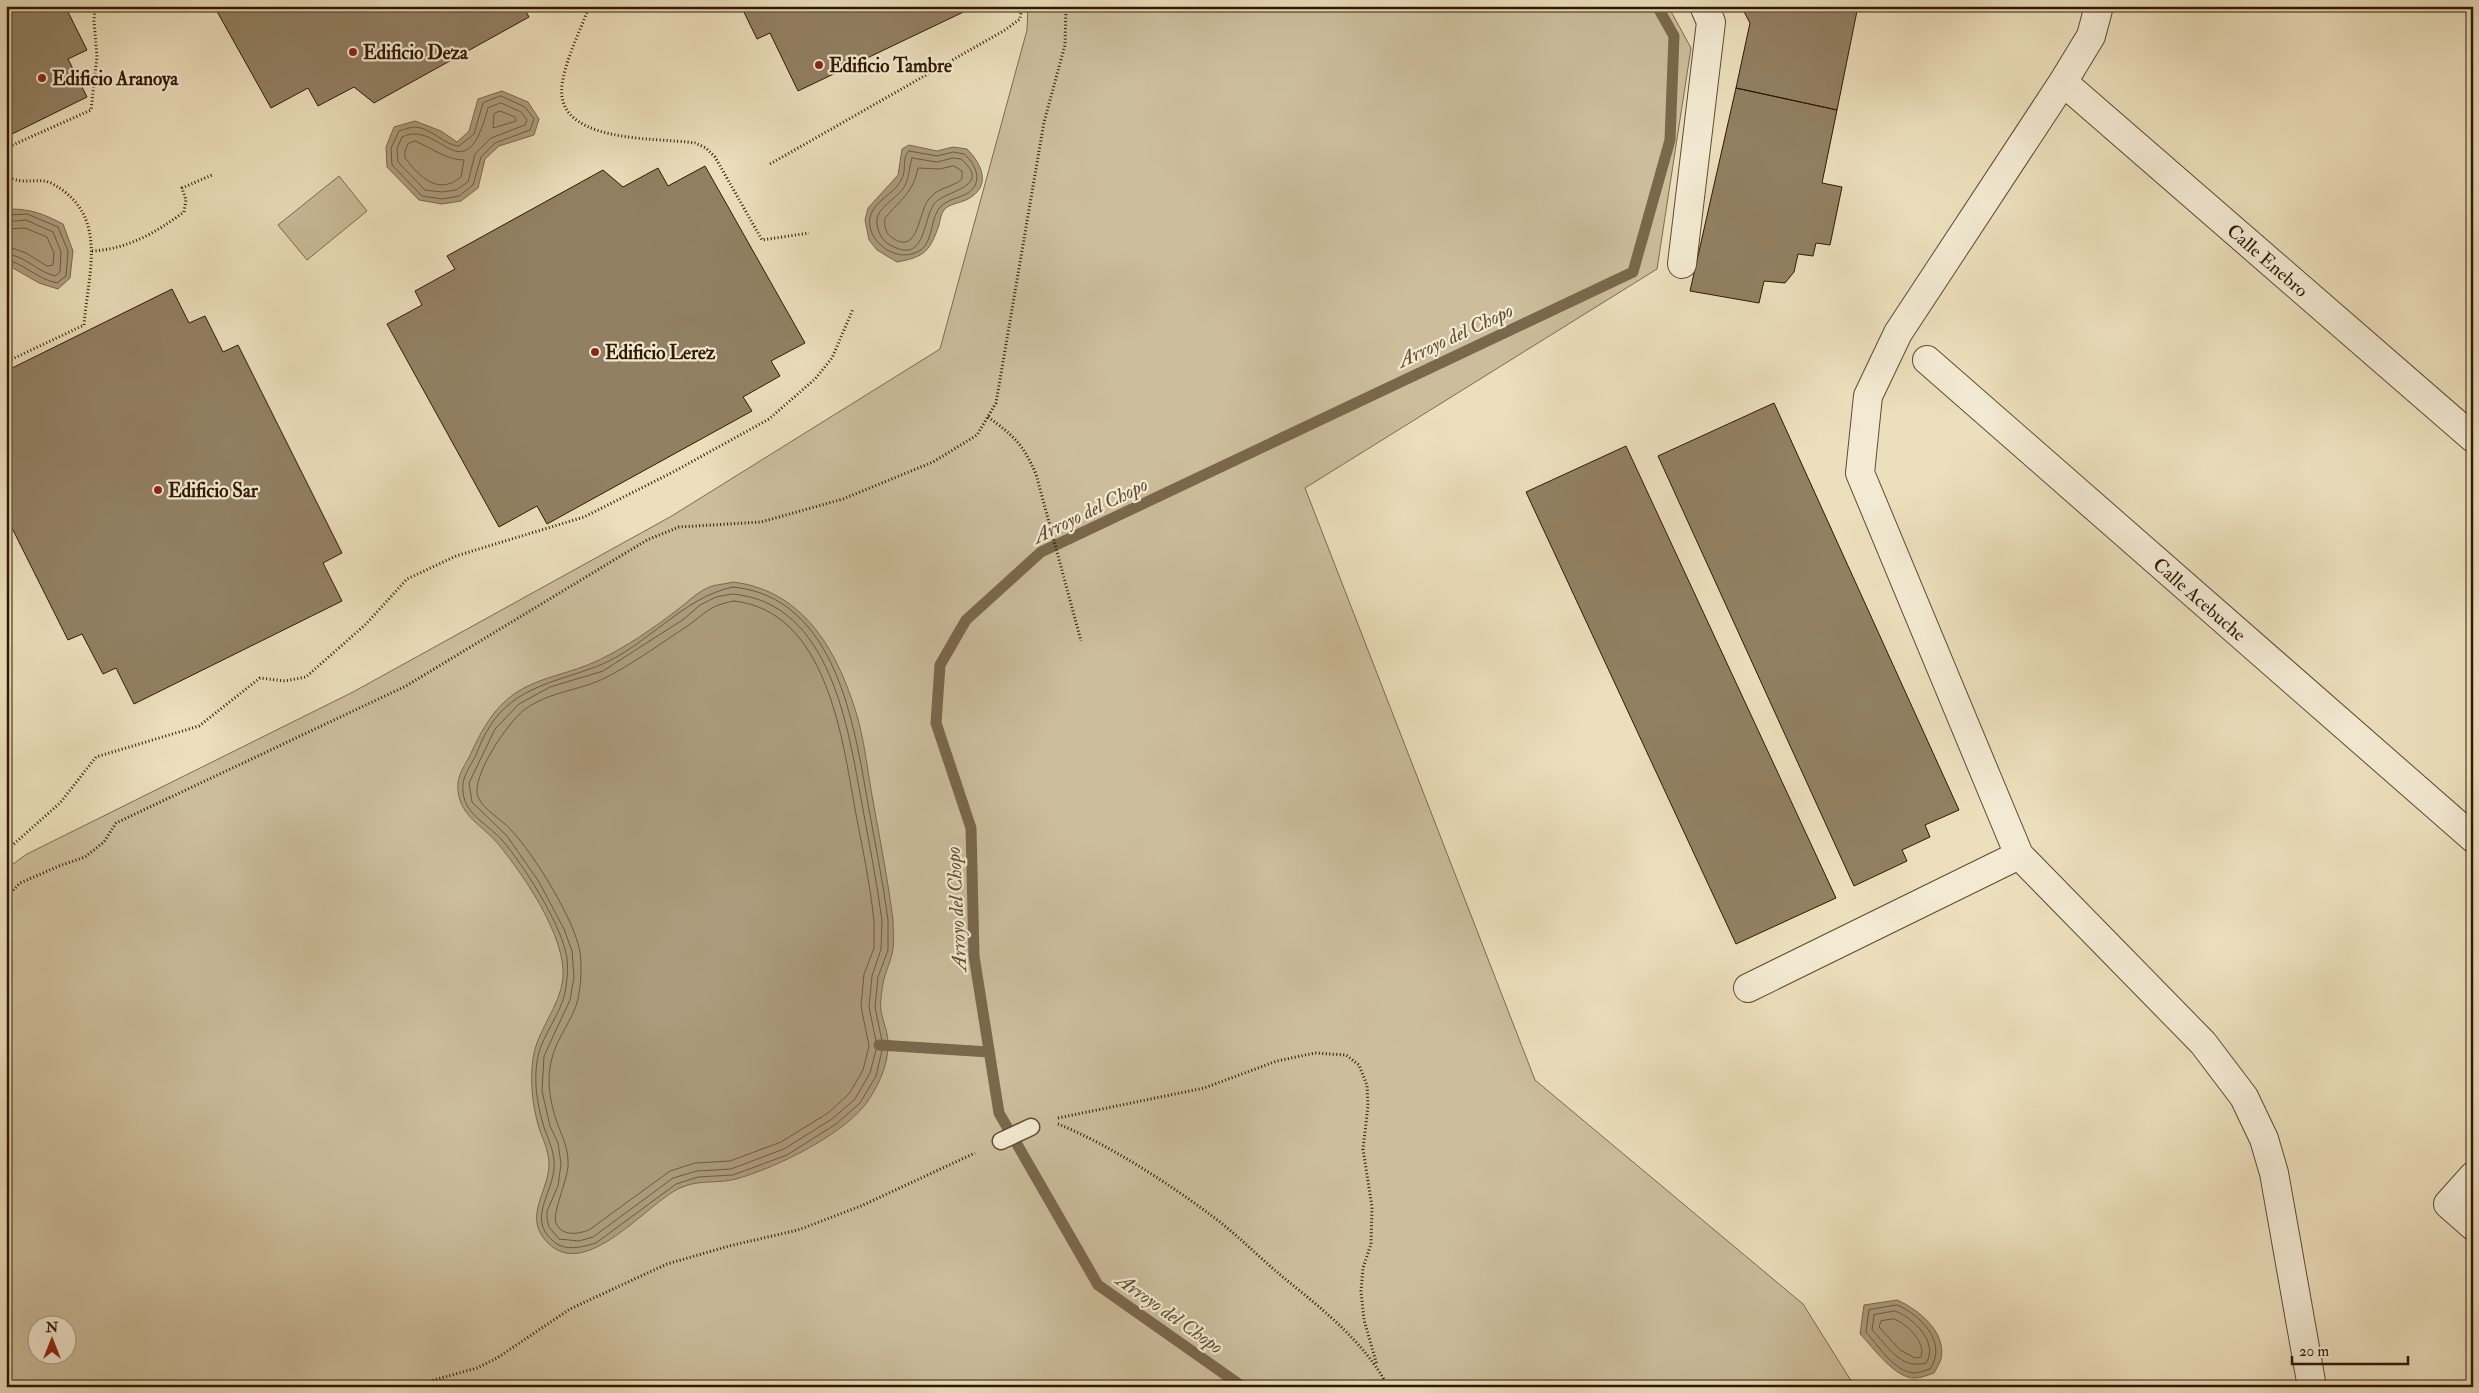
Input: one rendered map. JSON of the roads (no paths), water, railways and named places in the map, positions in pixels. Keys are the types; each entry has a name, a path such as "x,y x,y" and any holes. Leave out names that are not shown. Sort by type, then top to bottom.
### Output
{"street":[{"path":"1682,264 1711,22 1704,6"},
{"path":"2099,6 2091,36 2063,82 1898,333 1868,396 1860,473 2019,855 2203,1043 2244,1097 2264,1139 2274,1173 2312,1387"},
{"name":"Calle Enebro","path":"2063,82 2473,438"},
{"name":"Calle Acebuche","path":"1928,360 2473,838"},
{"path":"1748,988 2019,855"},
{"path":"2473,1176 2448,1204 2473,1226"}],"lane":[{"path":"1001,1141 1031,1127"}],"water":[{"path":"502,91 528,102 539,119 534,135 499,146 485,159 478,188 461,201 442,204 419,200 387,167 386,147 394,127 415,121 441,131 457,142 469,131 478,99"},
{"path":"909,145 937,151 953,147 967,149 977,161 982,181 980,188 975,194 968,199 948,206 944,210 933,241 925,251 914,258 897,262 877,250 869,240 865,220 868,208 898,175 902,149"},
{"path":"10,209 37,213 63,224 73,251 70,278 58,289 39,283 6,264 6,212"},
{"path":"733,582 759,588 781,598 800,612 816,630 841,671 858,719 865,749 893,920 893,949 884,979 881,1003 881,1011 887,1033 888,1054 878,1085 865,1105 854,1117 823,1140 787,1159 752,1174 736,1179 687,1185 680,1188 666,1196 615,1236 597,1247 579,1253 562,1252 547,1242 540,1232 537,1223 537,1213 546,1183 549,1162 535,1110 532,1076 535,1048 561,989 563,978 562,962 558,944 542,908 499,845 463,807 458,790 458,780 489,720 500,706 514,694 534,683 588,665 609,655 668,617 702,591 712,586"},
{"path":"1897,1300 1914,1309 1922,1316 1940,1340 1942,1349 1940,1361 1934,1373 1922,1377 1907,1377 1892,1368 1860,1334 1864,1305"}],"waterway":[{"name":"Arroyo del Chopo","path":"1243,1387 1098,1285 999,1113 974,956 971,828 936,723 940,665 966,620 1041,552 1633,272 1670,140 1674,36 1657,6"},
{"path":"879,1045 989,1052"}],"place":[{"name":"Edificio Deza","path":"353,52"},
{"name":"Edificio Tambre","path":"819,65"},
{"name":"Edificio Aranoya","path":"42,78"},
{"name":"Edificio Lerez","path":"595,352"},
{"name":"Edificio Sar","path":"158,490"}]}
